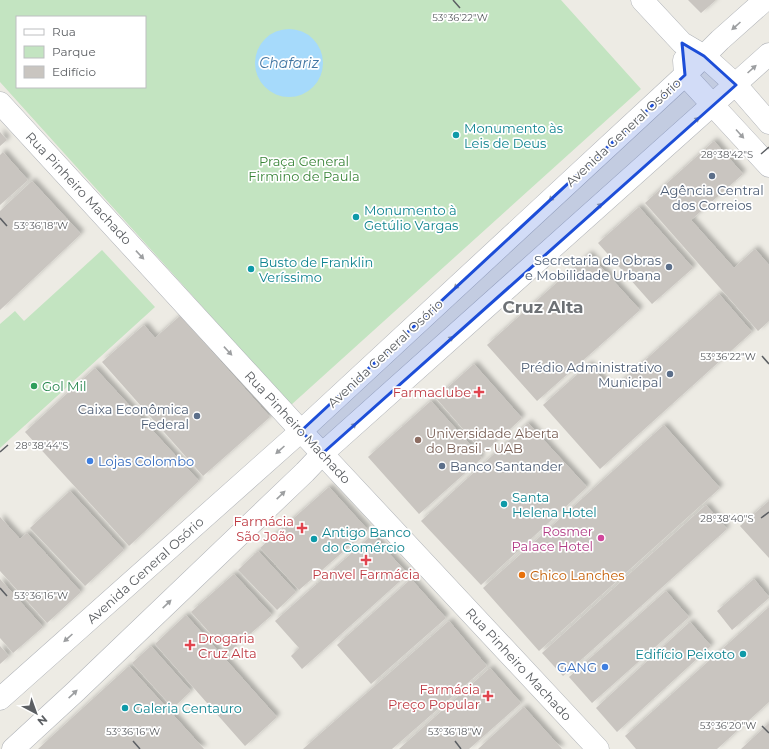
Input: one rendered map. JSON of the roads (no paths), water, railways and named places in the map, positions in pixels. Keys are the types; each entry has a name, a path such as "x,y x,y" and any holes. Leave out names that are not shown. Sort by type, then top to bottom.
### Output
{"main road":[{"path":"642,0 682,43 704,56 736,85 769,123"},
{"name":"Avenida General Osório","path":"0,699 301,431 765,0"},
{"path":"682,43 686,74 769,166"},
{"path":"13,749 76,691 305,472 322,453 769,54"},
{"name":"Rua Pinheiro Machado","path":"0,103 301,431 598,749"}],"water":[{"name":"Chafariz","path":"289,29 302,32 313,39 320,50 323,63 320,76 313,87 302,94 289,97 276,94 265,87 258,76 255,63 258,50 265,39 276,32"}],"place":[{"name":"Monumento às Leis de Deus","path":"456,135"},
{"name":"Agência Central dos Correios","path":"712,176"},
{"name":"Monumento à Getúlio Vargas","path":"356,217"},
{"name":"Secretaria de Obras e Mobilidade Urbana","path":"669,267"},
{"name":"Busto de Franklin Veríssimo","path":"251,269"},
{"name":"Prédio Administrativo Municipal","path":"670,374"},
{"name":"Gol Mil","path":"34,386"},
{"name":"Farmaclube","path":"479,392"},
{"name":"Caixa Econômica Federal","path":"197,416"},
{"name":"Universidade Aberta do Brasil - UAB","path":"418,440"},
{"name":"Lojas Colombo","path":"90,461"},
{"name":"Banco Santander","path":"442,466"},
{"name":"Santa Helena Hotel","path":"504,504"},
{"name":"Farmácia São João","path":"302,528"},
{"name":"Rosmer Palace Hotel","path":"601,538"},
{"name":"Antigo Banco do Comércio","path":"314,539"},
{"name":"Panvel Farmácia","path":"366,560"},
{"name":"Chico Lanches","path":"522,575"},
{"name":"Drogaria Cruz Alta","path":"190,645"},
{"name":"Edifício Peixoto","path":"743,654"},
{"name":"GANG","path":"605,667"},
{"name":"Farmácia Preço Popular","path":"488,696"},
{"name":"Galeria Centauro","path":"125,708"}],"district":[{"name":"Cruz Alta","path":"543,307"}],"park label":[{"name":"Praça General Firmino de Paula","path":"304,168"}]}
